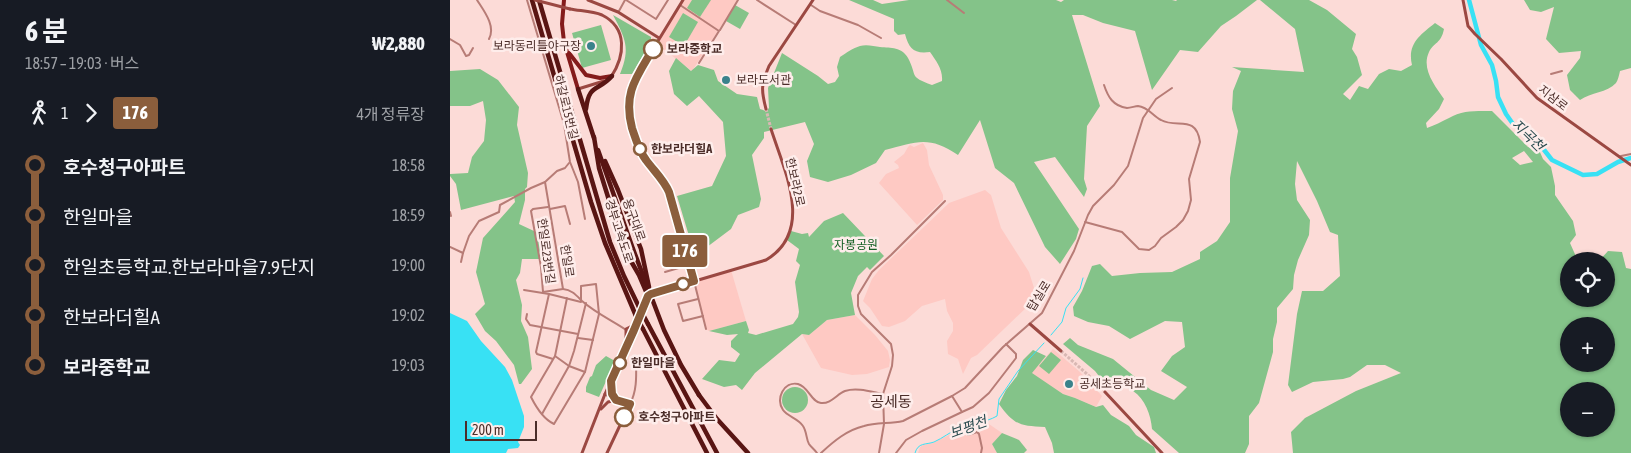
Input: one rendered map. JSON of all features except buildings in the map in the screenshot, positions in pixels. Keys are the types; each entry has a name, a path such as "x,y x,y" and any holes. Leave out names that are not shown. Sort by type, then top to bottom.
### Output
{"highway":[{"name":"경부고속도로","path":"533,0 591,202 605,243 636,316 707,453"},
{"name":"경부고속도로","path":"539,0 610,242 639,307 717,453"},
{"path":"586,111 589,94 612,76"},
{"name":"용구대로","path":"578,89 633,248 664,330 699,394 717,419 748,453"},
{"path":"594,137 618,190 641,249 649,295"},
{"path":"594,137 599,168 622,242 649,295"},
{"path":"628,256 633,258 639,256 641,249"},
{"path":"741,446 752,453"}],"main road":[{"name":"용구대로","path":"564,0 562,24 566,48 578,89"},
{"path":"566,48 586,76 600,78 612,76"}],"street":[{"path":"477,0 492,30 489,39"},
{"name":"하갈로15번길","path":"527,0 564,124 570,162 578,182 585,219"},
{"path":"533,0 603,16 615,27 620,38 622,50 618,66 607,80 578,89"},
{"path":"588,0 618,12 659,38"},
{"path":"618,12 626,0 656,19 668,0"},
{"path":"683,0 636,77 629,98 628,110 638,147 667,188 706,329"},
{"path":"699,63 738,0"},
{"path":"757,0 796,25"},
{"path":"766,109 762,88 764,77 769,66 813,0"},
{"path":"947,0 964,13"},
{"name":"지삼로","path":"1462,0 1468,26 1474,34 1501,59 1537,98 1630,164"},
{"path":"810,4 820,11 858,25 880,38"},
{"path":"680,5 719,30"},
{"path":"450,38 460,45 466,56 469,56 473,48"},
{"path":"1551,74 1562,71"},
{"path":"1085,222 1122,232 1139,249 1149,250 1183,220 1188,211 1191,200 1189,179 1199,147 1199,135 1192,125 1161,120 1149,110 1138,106 1128,108 1117,105 1109,98 1104,85"},
{"name":"탑실로","path":"821,453 849,431 865,425 902,421 952,396 972,382 1006,344 1042,313 1074,251 1093,206 1114,185 1128,166 1140,126 1156,99 1172,88"},
{"name":"한보라2로","path":"649,295 766,260 775,255 787,240 793,221 792,201 789,185 771,129"},
{"path":"1619,157 1631,154"},
{"path":"461,262 469,236 479,221 499,212 500,205 545,182 557,171 565,168 570,162"},
{"name":"한일로","path":"545,182 563,289 568,289 576,294 599,314 632,334"},
{"path":"880,453 884,424 884,394 893,355 891,344 861,314 858,306 858,295 872,272 945,201"},
{"path":"550,208 565,206 570,224"},
{"name":"한일로23번길","path":"550,208 531,211 541,267 543,292 563,289"},
{"path":"450,212 450,215"},
{"path":"450,247 463,254"},
{"path":"674,270 669,252 684,248"},
{"path":"665,272 689,265"},
{"path":"524,290 543,292 548,294 566,298 581,302 581,286 596,284 599,314 585,372 556,423 551,424 535,406 531,397 555,356 566,298"},
{"path":"548,294 536,352 553,359"},
{"path":"582,453 605,394 649,295"},
{"path":"698,299 678,304 683,321 703,316"},
{"path":"542,414 570,366 586,304"},
{"path":"527,314 527,322 530,325 560,330 593,340"},
{"path":"626,349 626,329 638,322"},
{"path":"1030,324 1061,351"},
{"path":"896,453 906,440 981,401 1016,358 1016,354 1006,344"},
{"path":"555,356 570,366 585,372"},
{"path":"607,453 633,398 636,385 636,356"},
{"path":"611,381 612,394 616,400"},
{"path":"817,453 809,443 803,425 798,419 781,408 781,393 784,389 796,384 801,385 820,403 830,401 845,392 856,390 884,394"},
{"path":"1105,392 1162,453"},
{"path":"605,394 630,404"},
{"path":"952,396 962,412"},
{"path":"598,411 608,402 616,400"},
{"path":"968,435 978,432 982,448 981,453"}],"shaded area":[{"name":"보라중학교","path":"683,0 738,0 692,71 662,48 659,38"},
{"path":"923,143 927,150 929,165 943,195 943,200 917,225 879,183 886,174 899,168 894,162 904,154 910,145 914,147"},
{"path":"985,190 991,195 1001,228 1029,272 1035,291 1032,301 1028,306 977,355 971,358 963,374 958,359 948,354 947,341 953,331 953,323 947,311 945,299 922,306 905,321 889,327 882,326 863,301 872,279 879,270 949,203"},
{"path":"731,270 746,321 709,331 706,329 694,281"},
{"path":"855,315 888,351 889,367 867,374 852,375 821,368 802,334 809,335 827,320"},
{"name":"공세초등학교","path":"1053,349 1080,372 1102,396 1096,407 1063,394 1031,373"},
{"path":"986,422 1002,433 992,444 997,453 918,453 923,445 933,443 955,432"}],"green space":[{"path":"692,0 711,0 700,17 687,8"},
{"path":"849,0 873,0 882,4 909,0 1056,0 1061,2 1064,0 1257,0 1221,26 1198,52 1180,50 1152,90 1135,31 1103,23 1083,15 1072,15 1100,106 1087,126 1084,179 1087,189 1084,197 1055,157 1034,162 1079,229 1076,239 1060,264 1045,247 1014,183 995,168 980,120 958,155 939,145 922,142 914,143 885,150 876,163 851,175 828,182 810,177 807,161 814,144 805,122 764,132 764,138 752,155 761,199 759,207 738,215 731,229 695,256 677,196 712,186 726,156 723,122 699,96 687,106 674,94 669,71 676,58 691,71 698,65 714,70 718,81 737,94 757,97 760,109 766,111 769,108 768,88 782,53 828,84 835,82 839,76 837,67 840,57 852,49 865,45 892,48 906,54 916,78 932,85 942,81 940,69 930,52 916,51 910,47 905,34 898,35 894,31 894,19"},
{"path":"1260,0 1309,0 1327,10 1356,34 1352,49 1357,57 1362,75 1343,94 1350,100 1359,86 1368,89 1379,74 1389,69 1401,71 1412,65 1411,51 1413,46 1420,36 1435,23 1444,29 1441,38 1429,52 1427,65 1430,77 1444,99 1439,109 1426,123 1427,128 1454,115 1470,111 1492,111 1528,147 1539,150 1543,159 1551,167 1555,195 1573,221 1576,235 1570,243 1574,252 1560,252 1560,307 1615,307 1615,252 1608,251 1622,252 1626,268 1631,269 1631,453 1293,453 1291,432 1305,418 1356,391 1401,373 1385,365 1367,365 1350,377 1313,382 1292,392 1288,385 1297,314 1302,291 1323,291 1340,276 1338,235 1330,232 1297,161 1295,184 1297,200 1310,220 1309,235 1298,260 1293,289 1277,308 1273,352 1259,403 1249,416 1249,444 1245,453 1179,453 1152,429 1147,408 1137,394 1124,386 1106,385 1095,371 1063,344 1070,338 1078,345 1113,359 1151,390 1174,400 1187,387 1161,371 1172,356 1185,347 1182,322 1165,321 1130,339 1109,326 1088,322 1074,316 1073,307 1092,266 1100,264 1112,276 1172,272 1200,259 1200,252 1217,241 1230,222 1230,178 1238,131 1232,109 1233,91 1241,71 1232,67 1304,72 1295,29","holes":["1524,151 1533,162 1520,165 1512,158"]},
{"path":"1524,0 1631,0 1631,68 1620,71 1617,82 1612,86 1580,100 1570,90 1567,75 1580,58 1581,51 1559,53 1546,39 1554,7 1541,12 1530,10"},
{"path":"735,5 749,13 740,29 726,21"},
{"path":"683,13 698,22 684,46 669,37"},
{"path":"613,15 651,37 651,42 632,74 620,74 626,50 621,30"},
{"name":"보라동리틀야구장","path":"601,25 611,60 582,68 572,33"},
{"path":"480,69 498,80 519,107 517,125 528,173 525,200 519,224 551,239 549,259 522,259 520,273 516,280 522,305 521,321 528,337 532,369 521,384 519,384 514,365 496,341 485,331 475,314 485,304 476,272 483,238 515,202 514,196 461,210 456,184 450,176 450,174 468,173 472,157 484,141 486,120 483,101 470,106 450,106 450,71"},
{"name":"자봉공원","path":"843,213 884,256 870,270 867,267 858,276 851,293 855,315 827,320 809,335 802,334 755,373 742,390 736,385 724,387 702,379 719,360 735,362 740,354 731,347 731,341 738,334 727,335 709,331 746,321 748,333 756,335 793,324 799,312 795,282 800,265 796,261 799,249 787,240 791,231 802,234 808,233 809,237 824,221"},
{"path":"1033,350 1046,356 1032,373 1063,394 1096,407 1103,405 1111,415 1129,426 1136,435 1154,447 1156,453 1054,453 1045,427 1023,425 1009,416 999,404 1006,390 1017,376 1023,360"},
{"path":"1051,352 1061,360 1049,374 1039,366"},
{"path":"606,356 615,361 599,397 586,392 586,387 596,365"},
{"path":"795,387 804,391 808,400 804,409 795,413 786,409 782,400 786,391"},
{"path":"1002,433 1019,440 1027,450 1024,453 997,453 992,444"}],"water":[{"path":"450,313 467,321 481,341 505,367 512,380 524,416 524,427 518,442 520,445 518,448 508,449 506,453 450,453"}],"waterway":[{"name":"지곡천","path":"1469,0 1481,45 1492,65 1498,97 1513,124 1541,146 1552,160 1583,175 1597,174 1618,162 1631,158"},
{"name":"보평천","path":"1051,335 1062,322 1066,308 1080,289 1083,278"},
{"name":"보평천","path":"915,453 920,445 934,442 959,428 997,416 999,399 1018,371 1044,343"}],"tunnel":[{"path":"766,109 771,129"},
{"path":"1061,351 1105,392"}],"bus line":[{"name":"176","path":"624,417 630,404 616,400 612,394 611,381 648,296 694,281 669,192 638,147 628,110 629,98 636,77 653,49"}],"place":[{"name":"보라동리틀야구장","path":"591,46"},
{"name":"보라중학교","path":"653,49"},
{"name":"보라도서관","path":"726,80"},
{"name":"한보라더힐A","path":"640,149"},
{"name":"한일마을","path":"620,363"},
{"name":"공세초등학교","path":"1069,384"},
{"name":"호수청구아파트","path":"624,417"}],"district":[{"name":"공세동","path":"891,401"}]}
